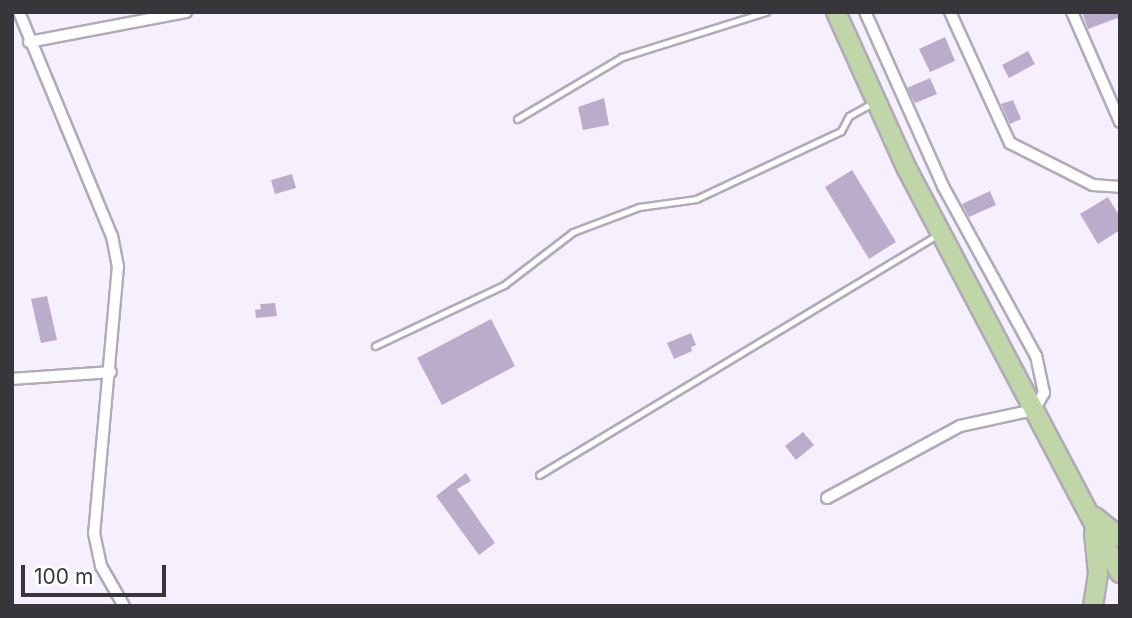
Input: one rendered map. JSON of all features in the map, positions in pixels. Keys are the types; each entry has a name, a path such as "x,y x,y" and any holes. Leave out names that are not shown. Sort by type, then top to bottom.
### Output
{"main road":[{"path":"836,12 874,102 1120,573"},
{"path":"1089,512 1120,537"},
{"path":"1089,512 1098,550 1093,606"}],"street":[{"path":"19,12 29,42 112,236 118,266 111,372 94,533 101,566 124,606"},
{"path":"29,42 186,12"},
{"path":"827,498 960,426 1034,410 1044,393 1036,356 943,186 865,12"},
{"path":"950,12 1010,143 1093,185 1120,187"},
{"path":"1072,12 1120,122"},
{"path":"12,379 111,372"}],"lane":[{"path":"517,118 622,57 766,12"},
{"path":"375,346 504,285 573,232 639,207 696,199 841,131 849,116 874,102"},
{"path":"539,475 940,232"}],"building":[{"path":"1082,12 1120,12 1120,17 1088,29"},
{"path":"945,37 955,61 930,72 919,49"},
{"path":"1028,51 1035,64 1009,78 1002,65"},
{"path":"930,78 937,94 915,103 907,88"},
{"path":"604,98 609,125 583,130 578,107"},
{"path":"1013,100 1021,119 1010,124 1001,104"},
{"path":"852,170 896,242 869,259 825,187"},
{"path":"292,174 296,188 275,194 271,180"},
{"path":"990,191 996,205 969,217 962,204"},
{"path":"1108,197 1120,217 1120,230 1098,244 1080,214"},
{"path":"47,296 57,340 41,343 31,299"},
{"path":"275,303 277,316 256,318 255,310 261,309 260,304"},
{"path":"491,319 515,366 442,405 417,358"},
{"path":"691,333 696,345 691,347 692,351 674,359 667,343"},
{"path":"803,432 814,445 796,460 785,446"},
{"path":"466,473 471,481 457,489 495,543 479,555 436,496"}]}
